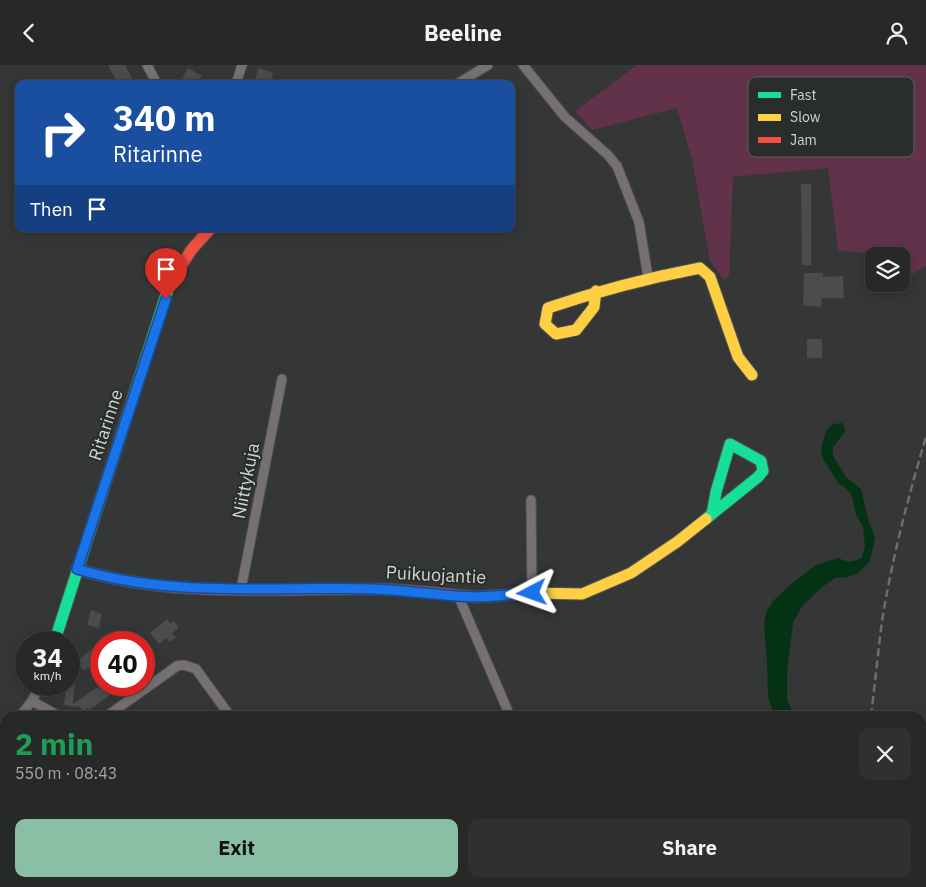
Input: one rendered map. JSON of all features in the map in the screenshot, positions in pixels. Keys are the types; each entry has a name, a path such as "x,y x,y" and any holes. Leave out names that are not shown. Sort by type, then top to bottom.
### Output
{"street":[{"path":"147,65 155,80"},
{"path":"237,80 242,65"},
{"path":"464,80 488,65"},
{"path":"524,65 565,117 608,155 617,166 640,222 648,277"},
{"name":"Ritarinne","path":"58,631 171,281 192,249 207,232"},
{"path":"596,291 594,307 576,330 556,333 545,324 548,308 596,291 648,277 700,268 710,277 738,357 752,375"},
{"name":"Niittykuja","path":"241,589 282,379"},
{"name":"Puikuojantie","path":"77,569 103,577 158,585 241,589 372,589 476,597 532,593 582,594 631,573 677,542 758,477 763,471 760,461 730,444 712,513"},
{"path":"531,500 532,593"},
{"path":"458,595 508,711"},
{"path":"114,711 177,666 184,665 196,669 226,711"},
{"path":"24,711 34,696"},
{"path":"32,701 50,711"},
{"path":"0,740 0,746"}],"shaded area":[{"path":"637,65 926,65 926,266 910,275 910,247 865,247 865,253 838,250 828,168 733,177 729,276 724,280 710,261 692,159 677,108 592,130 575,111"},
{"path":"842,423 845,432 833,447 833,456 846,477 861,489 868,519 875,537 870,561 858,573 848,577 835,578 822,587 802,606 793,623 787,671 787,699 792,711 773,711 768,698 764,625 766,612 774,600 791,584 816,565 838,558 850,561 858,560 861,558 865,547 863,527 856,515 852,496 847,489 839,484 823,459 821,452 827,429 834,424"}],"building":[{"path":"108,65 125,65 133,80 116,80"},
{"path":"188,68 202,76 200,80 186,80 182,78"},
{"path":"259,68 273,73 271,80 254,80"},
{"path":"801,184 811,184 811,265 802,265"},
{"path":"804,273 823,273 823,277 843,276 844,298 822,298 821,307 803,305"},
{"path":"807,339 822,339 822,358 807,358"},
{"path":"91,610 102,614 99,628 87,625"},
{"path":"167,619 170,624 174,621 179,628 172,633 176,637 169,642 166,638 159,644 155,639 155,631 152,631"},
{"path":"90,651 90,666 84,671 80,666 80,658"},
{"path":"90,692 90,696 109,696 89,710 88,708 83,711 80,707 64,705 65,696 74,696 73,704"}],"railway":[{"path":"872,711 882,621 891,575 907,505 926,437"}],"traffic: fast":[{"path":"58,631 169,286"},
{"path":"706,519 712,514 716,492 730,444 761,461 763,471 712,514"}],"traffic: slow":[{"path":"596,291 594,307 576,330 556,334 545,324 548,308 586,296 604,291 623,285 700,268 710,277 738,357 752,375"},
{"path":"492,596 532,593 582,594 631,573 677,542 706,519"}],"traffic: jam":[{"path":"169,286 192,249 207,232"},
{"path":"77,569 113,578 185,588 259,590 382,589 476,597 492,596"},
{"path":"0,740 0,746"}],"route":[{"path":"166,299 77,569 103,577 158,585 228,589 372,589 476,597 532,593"}]}
